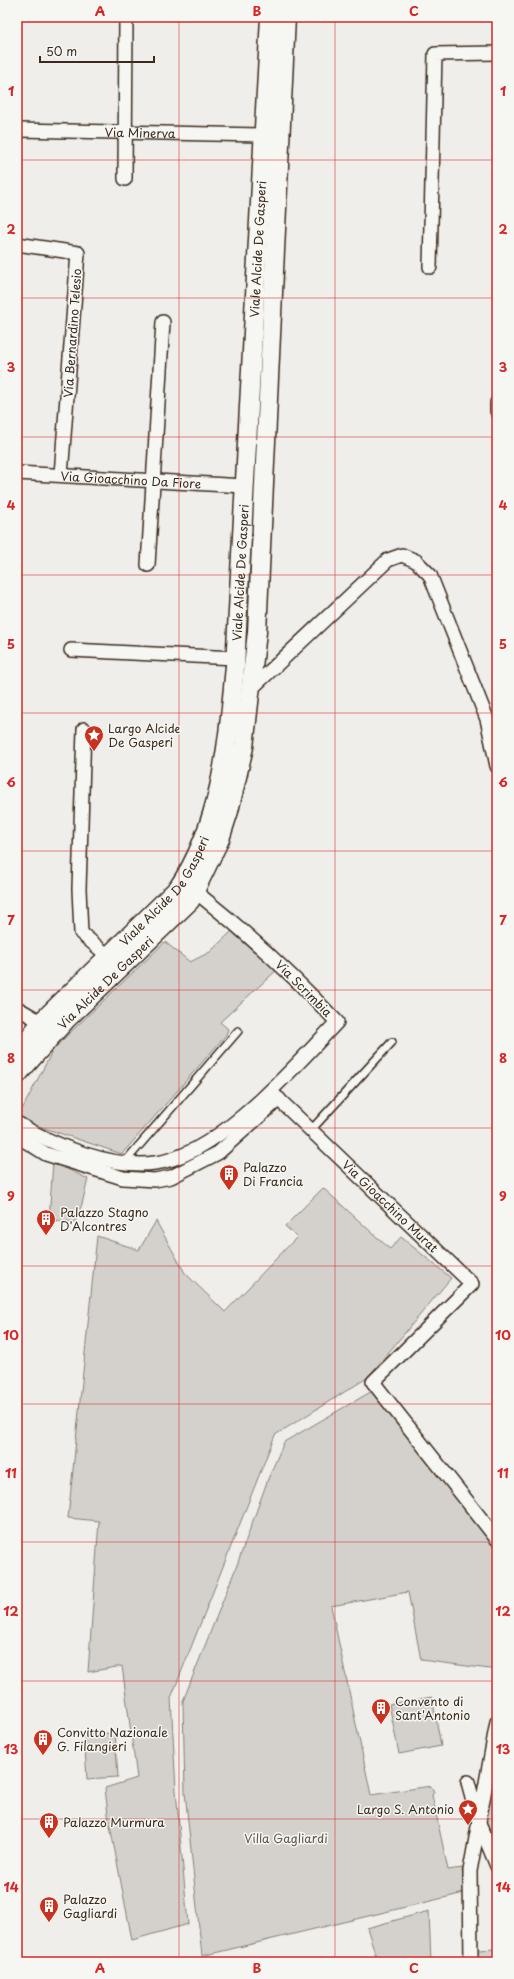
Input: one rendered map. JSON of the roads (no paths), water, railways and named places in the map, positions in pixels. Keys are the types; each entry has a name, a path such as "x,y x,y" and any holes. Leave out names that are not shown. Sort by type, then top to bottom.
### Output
{"main road":[{"name":"Viale Alcide De Gasperi","path":"17,1054 41,1022 178,888 189,871 202,843 213,812 230,722 235,658 250,402 262,135 270,17"},
{"name":"Viale Alcide De Gasperi","path":"196,892 220,839 229,811 244,747 252,688 257,632 286,17"},
{"name":"Via Alcide De Gasperi","path":"17,1076 66,1020 190,901 196,892"}],"street":[{"path":"125,180 126,17"},
{"path":"430,267 435,54 497,53"},
{"name":"Via Minerva","path":"18,130 262,135"},
{"name":"Via Bernardino Telesio","path":"17,244 78,253 61,475"},
{"path":"148,565 163,322"},
{"path":"497,403 497,411"},
{"name":"Via Gioacchino Da Fiore","path":"17,473 244,486"},
{"path":"252,688 388,560 402,555 416,561 430,575 487,718 497,766"},
{"path":"71,650 235,658"},
{"path":"84,729 80,889 81,933 108,956"},
{"name":"Via Scrimbia","path":"196,892 239,927 282,966 338,1022 275,1095"},
{"path":"17,1008 41,1022"},
{"path":"17,1136 46,1154 123,1178 155,1180 171,1177 218,1153 275,1095"},
{"path":"17,1123 32,1133 83,1153 124,1163 156,1164 184,1155 275,1095"},
{"name":"Via Gioacchino Murat","path":"275,1095 472,1284 373,1382 497,1539"},
{"path":"471,1962 470,1871 497,1722"},
{"path":"468,1782 479,1823 497,1866"}],"lane":[{"path":"124,1163 238,1031"},
{"path":"311,1130 392,1042"}],"place":[{"name":"Largo Alcide De Gasperi","path":"94,752"},
{"name":"Palazzo Di Francia","path":"229,1191"},
{"name":"Palazzo Stagno D'Alcontres","path":"46,1236"},
{"name":"Convento di Sant'Antonio","path":"381,1725"},
{"name":"Convitto Nazionale G. Filangieri","path":"43,1756"},
{"name":"Largo S. Antonio","path":"468,1826"},
{"name":"Palazzo Murmura","path":"49,1839"},
{"name":"Palazzo Gagliardi","path":"49,1923"}],"park label":[{"name":"Villa Gagliardi","path":"286,1838"}]}
